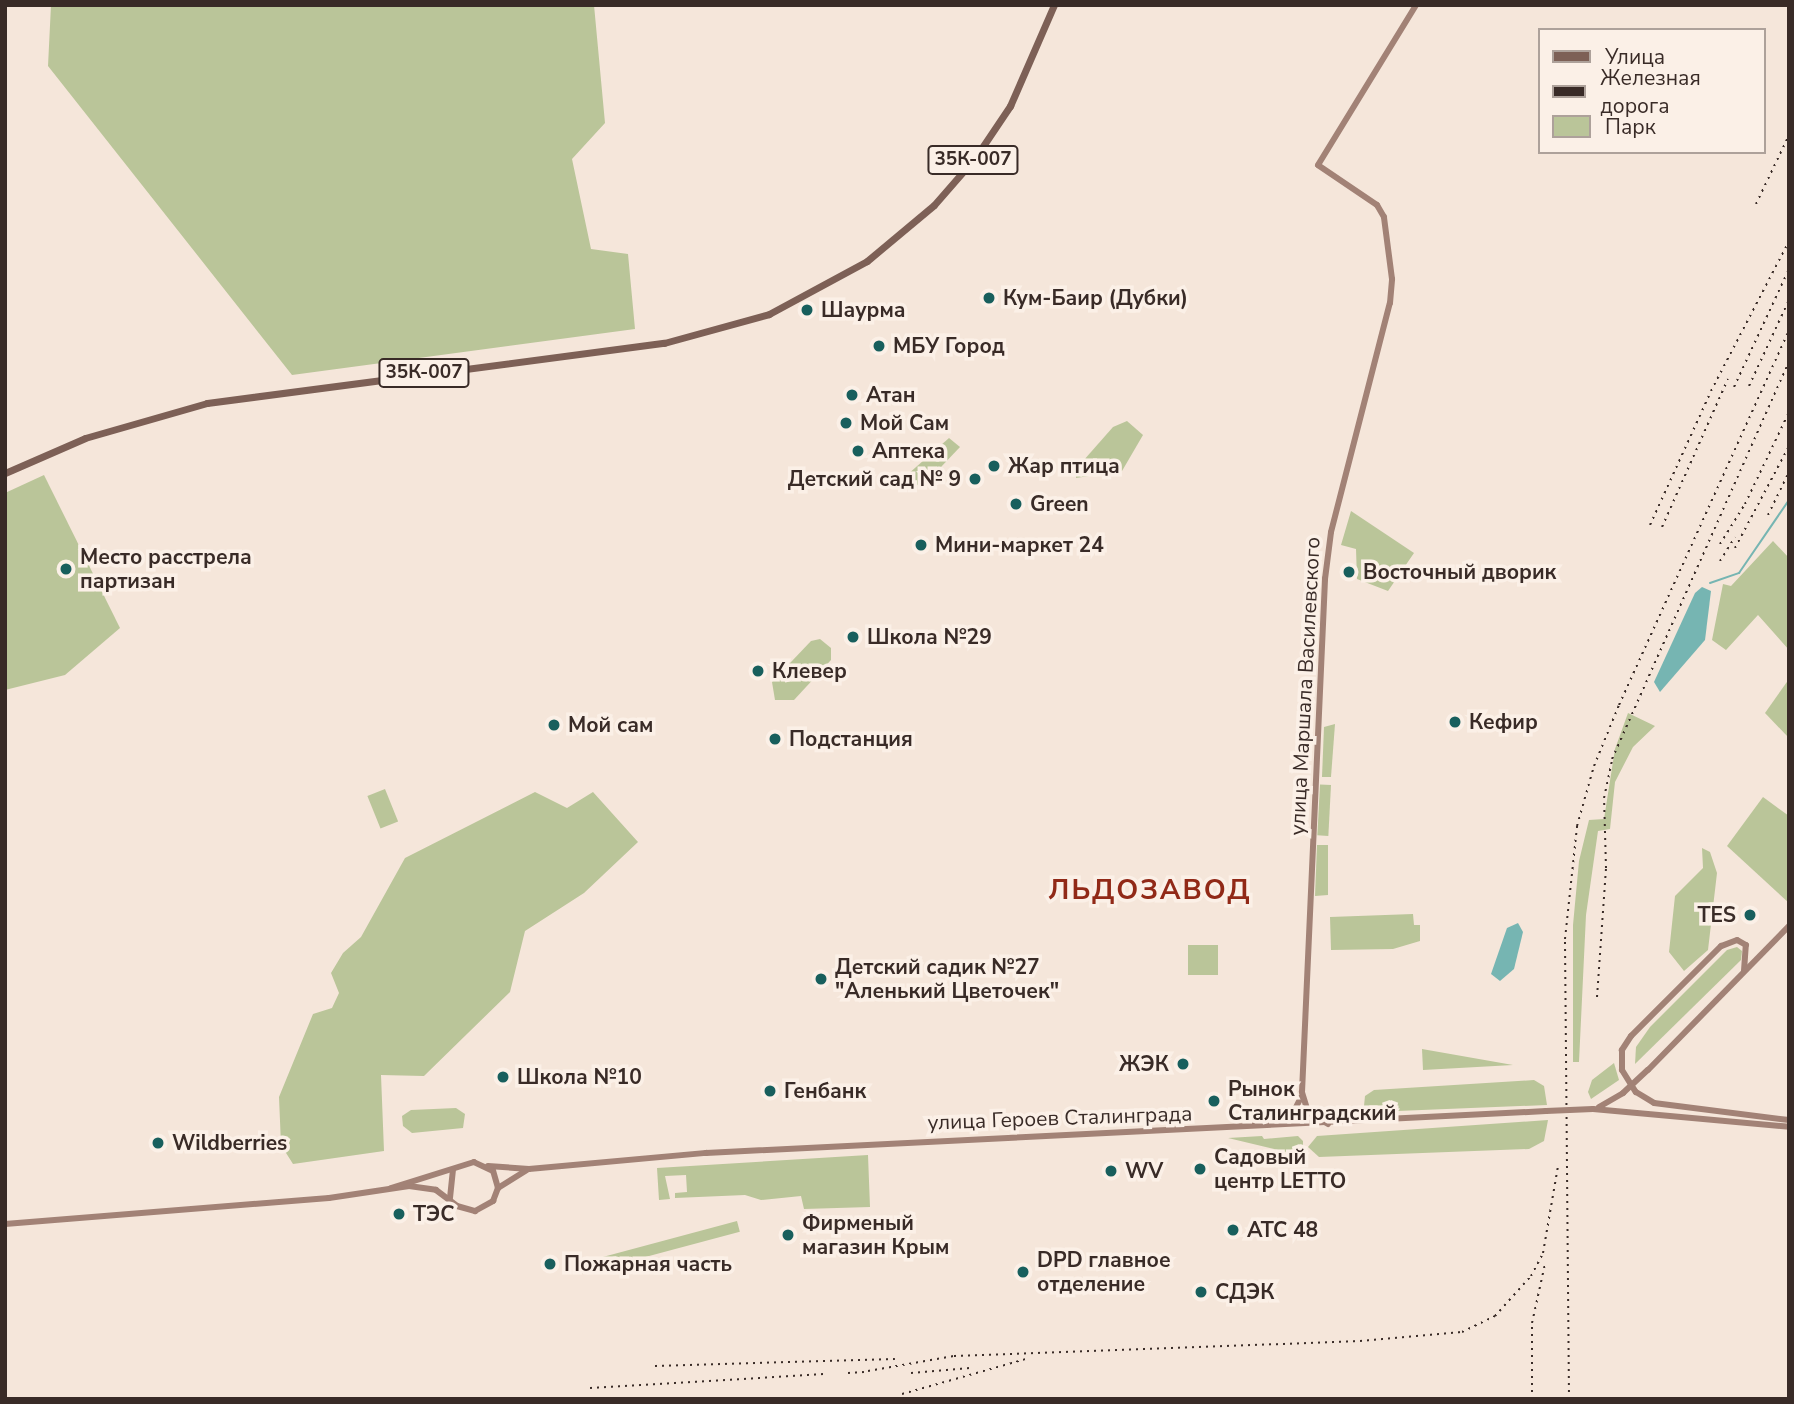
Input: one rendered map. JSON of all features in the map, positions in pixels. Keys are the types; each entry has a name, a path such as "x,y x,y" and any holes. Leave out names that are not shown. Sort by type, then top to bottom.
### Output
{"main road":[{"name":"35К-007","path":"5,473 85,438 207,403 664,343 769,314 859,267 934,205 982,149 1010,106 1054,5"},
{"name":"улица Маршала Василевского","path":"1302,1092 1327,556 1390,303 1391,252 1384,217 1377,205 1318,165 1416,5"},
{"path":"1593,1109 1623,1093 1648,1070 1789,926"},
{"path":"1744,971 1746,945 1737,940 1721,946 1631,1036 1622,1050 1622,1070 1636,1093 1654,1103 1789,1120"},
{"path":"1302,1092 1308,1112 1328,1124"},
{"path":"1268,1125 1292,1115 1302,1092"},
{"name":"улица Героев Сталинграда","path":"488,1166 529,1169 684,1154 1593,1109 1789,1126"},
{"path":"5,1224 329,1198 391,1188 453,1170 468,1162 488,1166 498,1188 493,1201 475,1211 457,1206 450,1198 429,1187 391,1188"},
{"name":"улица Героев Сталинграда","path":"498,1188 529,1169"},
{"path":"450,1198 453,1170"}],"green space":[{"path":"51,5 594,5 605,123 572,159 591,249 628,254 635,329 292,375 48,66"},
{"path":"1127,421 1143,435 1122,471 1076,478 1076,469 1113,427"},
{"path":"949,438 960,447 921,488 907,475"},
{"path":"44,475 120,628 65,675 5,690 5,493"},
{"path":"1351,511 1414,553 1388,591 1357,579 1356,549 1341,545"},
{"path":"1773,541 1789,558 1789,650 1758,615 1726,650 1712,640 1723,584 1731,586"},
{"path":"820,639 831,648 831,660 794,700 775,700 772,682 811,641"},
{"path":"1789,679 1789,738 1765,713"},
{"path":"1628,713 1655,726 1633,747 1615,782 1610,829 1598,831 1586,915 1579,1062 1573,1062 1573,925 1579,861 1589,820 1604,819 1615,749"},
{"path":"1335,724 1331,777 1322,777 1324,727"},
{"path":"1320,784 1331,785 1328,836 1317,835"},
{"path":"385,789 398,821 380,829 367,796"},
{"path":"535,792 567,808 593,792 638,842 584,893 525,931 510,992 424,1076 381,1075 384,1151 293,1164 281,1145 279,1097 313,1014 332,1008 339,993 331,973 343,953 361,937 405,858"},
{"path":"1763,797 1789,816 1789,903 1727,846"},
{"path":"1317,845 1328,845 1328,895 1315,896"},
{"path":"1702,848 1710,852 1717,873 1708,950 1684,971 1669,952 1675,896 1703,868"},
{"path":"1413,914 1414,925 1420,925 1420,941 1393,949 1331,950 1330,917"},
{"path":"1188,945 1218,945 1218,975 1188,975"},
{"path":"1737,947 1742,951 1741,960 1635,1064 1636,1047 1650,1027 1727,950"},
{"path":"1422,1049 1513,1065 1423,1070"},
{"path":"1614,1063 1619,1080 1591,1099 1588,1092 1592,1080"},
{"path":"1534,1080 1544,1086 1547,1105 1373,1112 1364,1106 1365,1096 1374,1090"},
{"path":"456,1108 465,1114 463,1128 412,1133 403,1126 402,1116 411,1110"},
{"path":"1548,1120 1544,1141 1529,1149 1319,1157 1308,1147 1317,1136"},
{"path":"1262,1136 1264,1139 1298,1136 1303,1141 1303,1156 1228,1138"},
{"path":"868,1155 870,1207 804,1209 801,1196 761,1200 745,1195 675,1198 675,1193 687,1192 686,1175 665,1176 670,1199 659,1200 657,1168"},
{"path":"737,1221 740,1232 581,1274 579,1263"}],"water":[{"path":"1702,587 1711,591 1705,640 1660,692 1654,682 1695,593"},
{"path":"1518,923 1523,932 1514,969 1500,981 1491,974 1507,928"}],"waterway":[{"path":"1710,583 1739,573 1789,500"}],"railway":[{"path":"1756,204 1789,135"},
{"path":"1650,525 1711,391 1789,241"},
{"path":"1734,387 1789,269"},
{"path":"1749,386 1789,300"},
{"path":"1569,1399 1565,939 1577,826 1594,766 1619,705 1789,330"},
{"path":"1597,997 1606,868 1604,798 1612,759 1789,362"},
{"path":"1662,527 1728,379"},
{"path":"1720,544 1745,504 1789,412"},
{"path":"1735,548 1789,446"},
{"path":"1768,515 1789,472"},
{"path":"1720,561 1735,537"},
{"path":"868,1371 954,1356 1360,1341 1462,1332 1495,1316 1531,1276 1543,1253 1558,1166"},
{"path":"1532,1399 1532,1323 1545,1264"},
{"path":"655,1366 895,1359"},
{"path":"902,1394 1026,1359"},
{"path":"911,1373 970,1368"},
{"path":"848,1373 864,1372"},
{"path":"590,1388 824,1374"}],"place":[{"name":"Кум-Баир (Дубки)","path":"989,298"},
{"name":"Шаурма","path":"807,310"},
{"name":"МБУ Город","path":"879,346"},
{"name":"Атан","path":"852,395"},
{"name":"Мой Сам","path":"846,423"},
{"name":"Аптека","path":"858,451"},
{"name":"Жар птица","path":"994,466"},
{"name":"Детский сад № 9","path":"975,479"},
{"name":"Green","path":"1016,504"},
{"name":"Мини-маркет 24","path":"921,545"},
{"name":"Место расстрела партизан","path":"66,569"},
{"name":"Восточный дворик","path":"1349,572"},
{"name":"Школа №29","path":"853,637"},
{"name":"Клевер","path":"758,671"},
{"name":"Кефир","path":"1455,722"},
{"name":"Мой сам","path":"554,725"},
{"name":"Подстанция","path":"775,739"},
{"name":"TES","path":"1750,915"},
{"name":"Детский садик №27 \"Аленький Цветочек\"","path":"821,979"},
{"name":"ЖЭК","path":"1183,1064"},
{"name":"Школа №10","path":"503,1077"},
{"name":"Генбанк","path":"770,1091"},
{"name":"Рынок Сталинградский","path":"1214,1101"},
{"name":"Wildberries","path":"158,1143"},
{"name":"Садовый центр LETTO","path":"1200,1169"},
{"name":"WV","path":"1111,1171"},
{"name":"ТЭС","path":"399,1214"},
{"name":"АТС 48","path":"1233,1230"},
{"name":"Фирменый магазин Крым","path":"788,1235"},
{"name":"Пожарная часть","path":"550,1264"},
{"name":"DPD главное отделение","path":"1023,1272"},
{"name":"СДЭК","path":"1201,1292"}],"district":[{"name":"ЛЬДОЗАВОД","path":"1150,890"}]}
